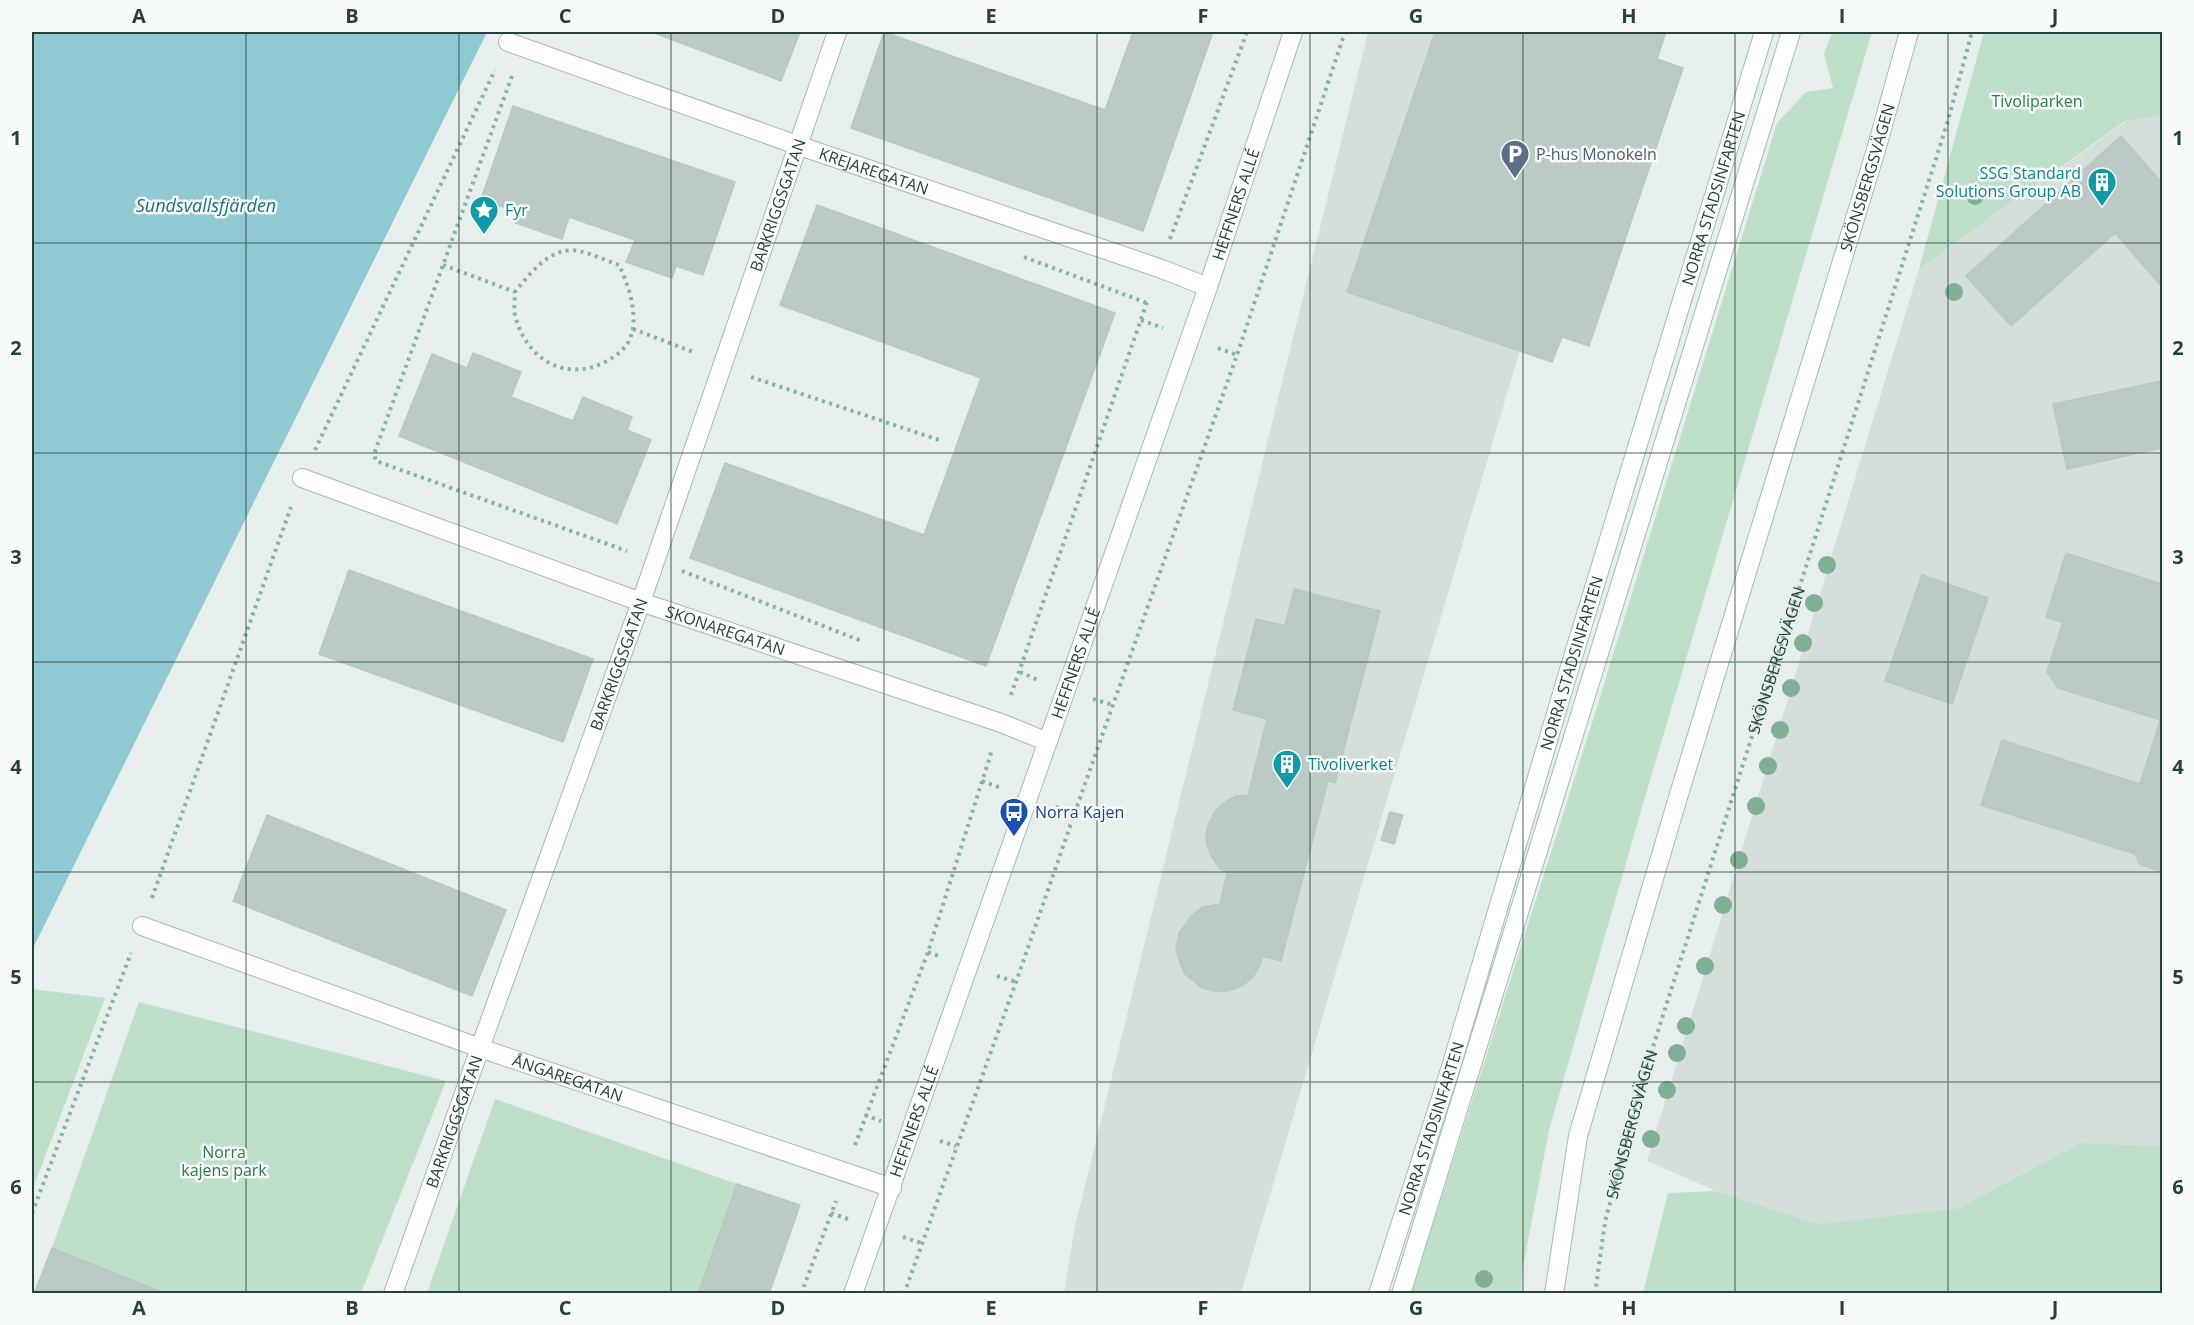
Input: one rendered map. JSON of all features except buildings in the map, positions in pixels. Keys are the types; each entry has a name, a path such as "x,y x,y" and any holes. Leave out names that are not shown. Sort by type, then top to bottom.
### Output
{"street":[{"name":"BARKRIGGSGATAN","path":"393,1293 641,602 837,32"},
{"name":"HEFFNERS ALLÉ","path":"853,1293 892,1188 929,1076 1208,287 1293,32"},
{"name":"NORRA STADSINFARTEN","path":"1378,1293 1450,1070 1569,670 1764,32"},
{"name":"NORRA STADSINFARTEN","path":"1401,1293 1791,32"},
{"name":"SKÖNSBERGSVÄGEN","path":"1554,1293 1578,1136 1676,804 1876,150 1909,32"},
{"name":"KREJAREGATAN","path":"508,42 1208,287"},
{"name":"SKONAREGATAN","path":"302,478 641,602 1001,723 1048,741"},
{"name":"ÅNGAREGATAN","path":"142,926 480,1048 892,1188"}],"path":[{"path":"801,1293 865,1115 928,952 1001,723 1159,268 1247,32"},
{"path":"904,1293 1237,355 1345,32"},
{"name":"SKÖNSBERGSVÄGEN","path":"1595,1293 1605,1222 1644,1075 1943,136 1972,32"},
{"path":"32,1213 142,926 302,478 508,42"},
{"path":"514,72 374,454 376,461 760,601 868,644"},
{"path":"573,250 582,252 619,265 631,295 632,329 624,347 613,358 587,369 565,369 545,362 527,343 515,318 515,292 547,258 573,250"},
{"path":"1013,253 1147,303"},
{"path":"443,265 515,292"},
{"path":"632,329 700,354"},
{"path":"741,374 939,440"}],"shaded area":[{"path":"1368,32 1614,32 1241,1293 1064,1294 1074,1231"},
{"path":"2162,96 2162,1146 2080,1143 1959,1208 1818,1224 1716,1191 1647,1161 1919,269"}],"green space":[{"path":"1832,32 1872,32 1643,804 1549,1130 1522,1272 1521,1293 1411,1293 1592,723 1777,123 1806,92 1833,88 1824,54"},
{"name":"Tivoliparken","path":"1984,32 2162,32 2162,115 2125,121 1919,269"},
{"path":"32,989 105,998 32,1191"},
{"name":"Norra kajens park","path":"139,1002 446,1081 361,1293 168,1293 52,1248"},
{"path":"495,1099 737,1184 698,1293 427,1293"},
{"path":"2080,1143 2161,1146 2162,1144 2162,1293 1643,1293 1668,1193 1716,1191 1818,1224 1959,1208"}],"water":[{"name":"Sundsvallsfjärden","path":"32,32 487,32 33,948 32,948"}],"place":[{"name":"P-hus Monokeln","path":"1515,180"},
{"name":"SSG Standard Solutions Group AB","path":"2102,208"},
{"name":"Fyr","path":"484,236"},
{"name":"Tivoliverket","path":"1287,790"},
{"name":"Norra Kajen","path":"1014,838"}]}
